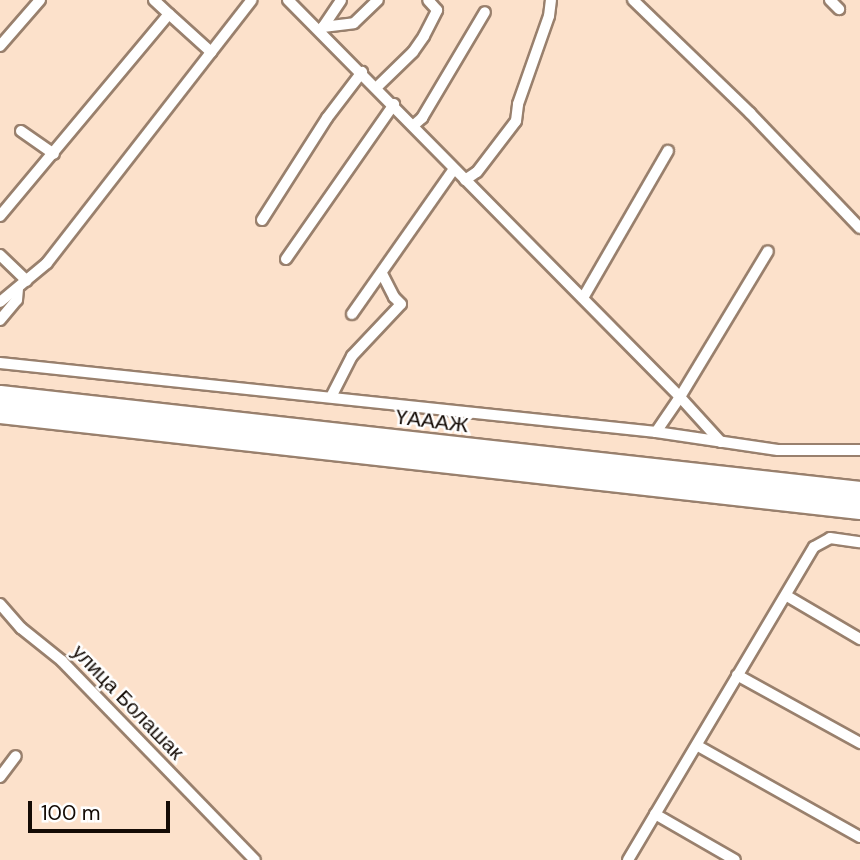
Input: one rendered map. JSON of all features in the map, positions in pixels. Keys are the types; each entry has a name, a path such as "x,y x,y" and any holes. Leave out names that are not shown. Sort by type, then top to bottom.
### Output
{"highway":[{"name":"ҮАААЖ","path":"0,395 860,491"},
{"name":"ҮАААЖ","path":"0,413 860,509"}],"street":[{"path":"0,46 40,0"},
{"path":"154,0 211,52"},
{"path":"0,302 23,284 85,217 252,0"},
{"path":"288,0 321,29 721,442"},
{"path":"321,29 341,0"},
{"path":"321,29 354,23 378,0"},
{"path":"377,87 413,52 433,20 437,10 428,0"},
{"path":"465,180 477,172 516,121 518,104 549,16 551,0"},
{"path":"633,0 723,86 860,228"},
{"path":"830,0 839,9"},
{"path":"414,125 422,118 485,12"},
{"path":"0,216 169,14"},
{"path":"262,220 327,118 362,72"},
{"path":"286,259 394,104"},
{"path":"21,131 54,153"},
{"path":"583,298 668,151"},
{"path":"352,314 454,169"},
{"path":"656,432 768,251"},
{"path":"0,255 23,284"},
{"path":"331,397 352,356 401,303 394,298 382,274"},
{"path":"0,320 17,300 23,284"},
{"path":"0,363 656,432 778,450 860,450"},
{"path":"628,860 814,547 830,538 860,541"},
{"path":"787,596 860,639"},
{"name":"улица Болашак","path":"0,604 21,628 62,661 255,860"},
{"path":"737,675 860,743"},
{"path":"698,746 860,838"},
{"path":"0,777 16,756"},
{"path":"655,814 735,860"}]}
